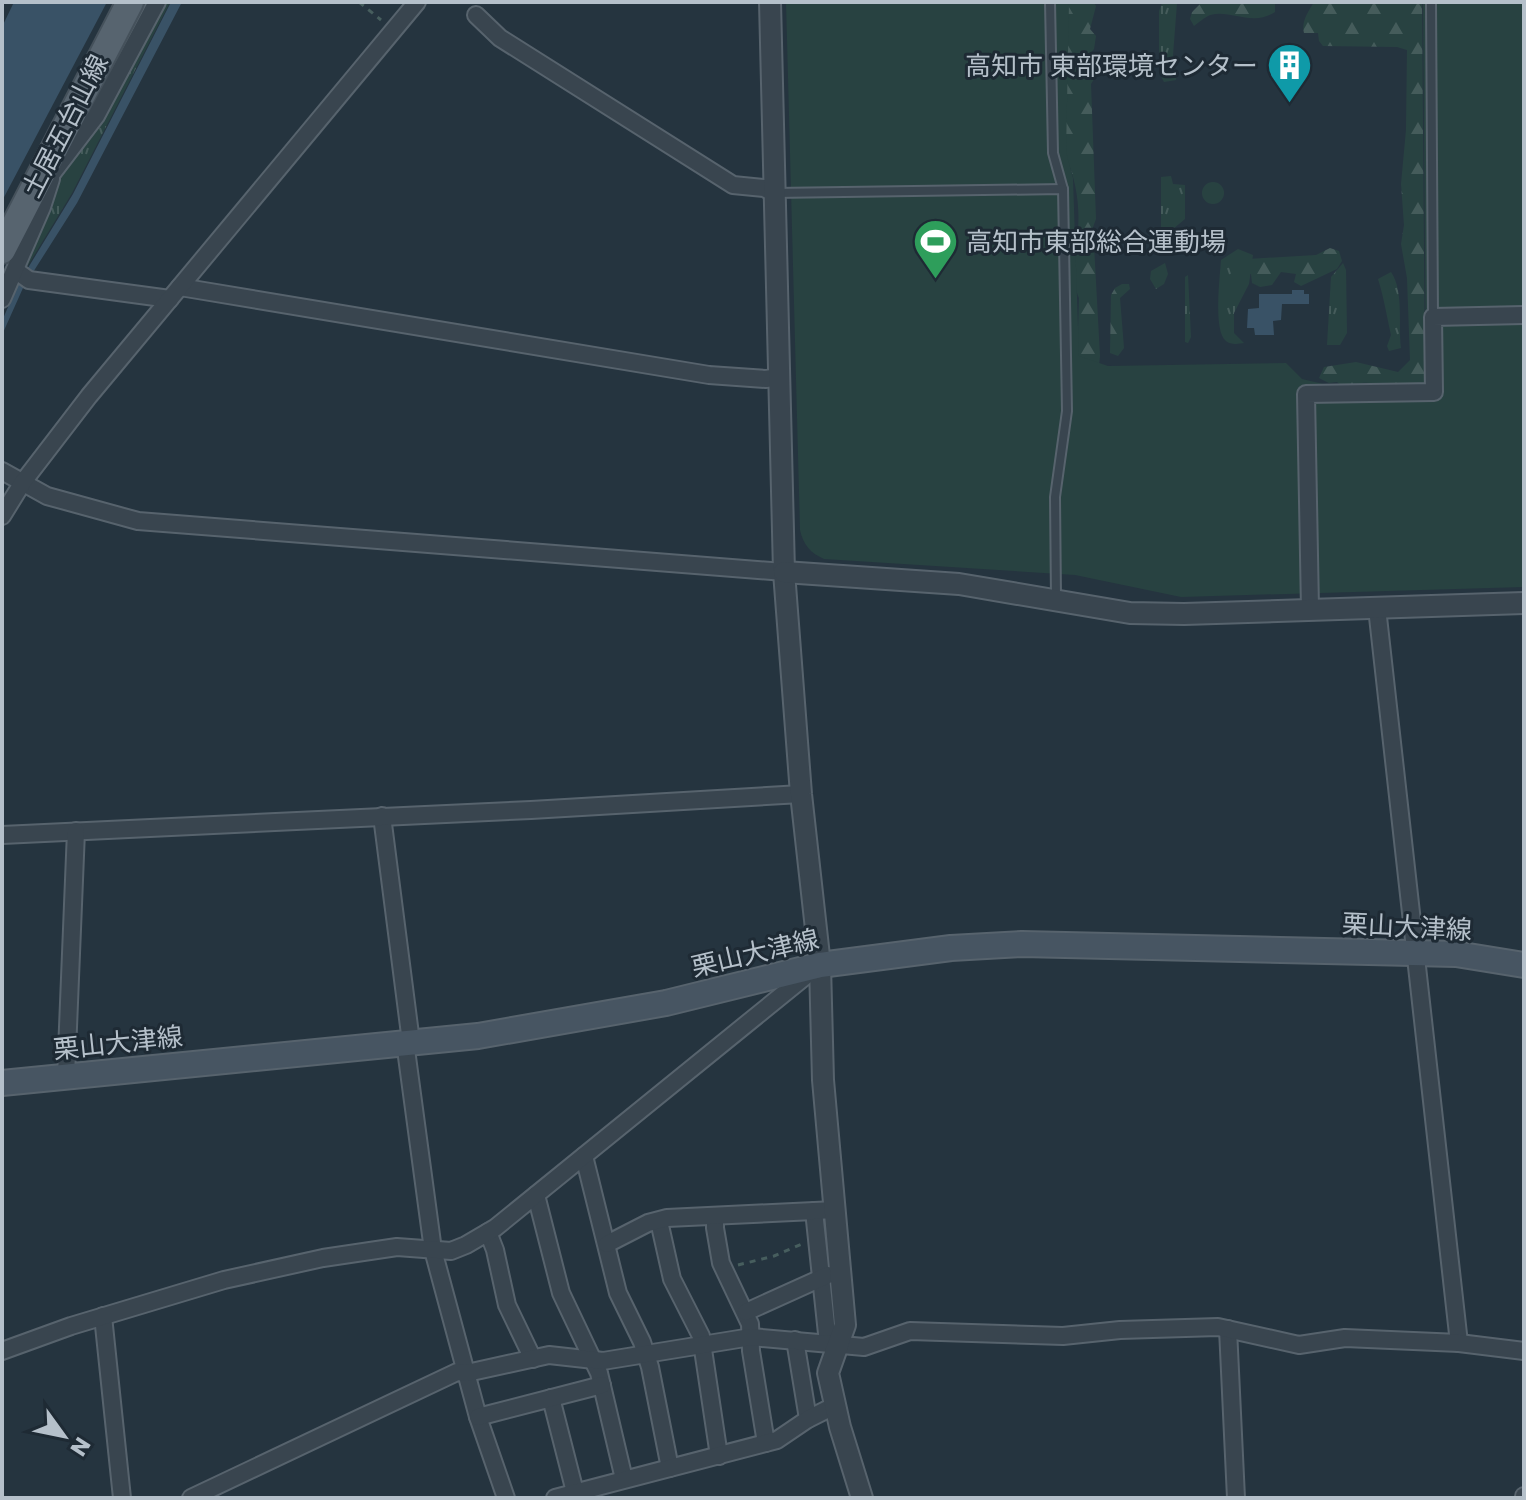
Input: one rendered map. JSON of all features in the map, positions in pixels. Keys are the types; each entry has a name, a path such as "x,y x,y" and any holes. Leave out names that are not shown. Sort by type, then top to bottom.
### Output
{"main road":[{"name":"土居五台山線","path":"8,260 46,173 130,2"},
{"name":"栗山大津線","path":"2,1083 478,1036 666,1003 820,965 951,948 1022,944 1456,954 1524,965"}],"street":[{"path":"46,173 96,116 157,2"},
{"path":"2,516 23,482 89,396 417,2"},
{"path":"770,2 765,189 778,377 784,572 801,794 820,965 823,1080 835,1210 831,1275"},
{"path":"476,15 500,38 733,185 765,189"},
{"path":"8,260 29,280 175,293 709,375 778,377"},
{"path":"2,299 8,260"},
{"path":"1310,609 1306,394 1434,392 1433,317 1524,315"},
{"path":"2,471 47,496 138,521 959,584 1130,613 1524,603"},
{"path":"1377,608 1459,1343"},
{"path":"2,835 801,794"},
{"path":"382,816 433,1250 478,1417 506,1498"},
{"path":"66,1076 76,831"},
{"path":"2,1351 103,1316 224,1280 323,1258 397,1247 451,1251 488,1232 536,1195 820,965"},
{"path":"584,1156 618,1293 646,1356 670,1468"},
{"path":"536,1195 561,1293 602,1385 624,1479"},
{"path":"607,1244 659,1221 835,1210"},
{"path":"814,1211 816,1235 845,1325 834,1344 828,1373 834,1406 862,1498"},
{"path":"715,1216 724,1269 746,1312 766,1443"},
{"path":"659,1221 672,1279 701,1336 719,1456"},
{"path":"488,1232 507,1305 533,1359"},
{"path":"746,1312 831,1275"},
{"path":"103,1316 122,1498"},
{"path":"1228,1329 1236,1498"},
{"path":"191,1498 457,1372 467,1373 549,1355 603,1361 751,1337 864,1347 910,1331 1063,1336 1120,1330 1228,1329 1299,1345 1345,1338 1459,1343 1524,1351"},
{"path":"795,1340 808,1419"},
{"path":"478,1417 602,1385"},
{"path":"551,1398 575,1492"},
{"path":"555,1498 777,1440 834,1406"}],"lane":[{"path":"1050,2 1053,153 1063,189 1067,411 1055,497 1056,600"},
{"path":"1431,2 1433,317"},
{"path":"765,189 1063,189"}],"path":[{"path":"359,2 395,29"},
{"path":"724,1269 774,1256 816,1235"}],"green space":[{"path":"159,2 170,2 72,193 24,272 22,270 58,171"},
{"name":"高知市東部総合運動場","path":"786,2 1069,2 1066,152 1073,178 1079,356 1108,366 1286,363 1302,379 1332,386 1426,383 1423,2 1524,2 1524,587 1181,597 1075,575 824,559 811,551 800,530"},
{"path":"1066,2 1093,2 1096,6 1090,29 1096,36 1094,49 1087,57 1095,64 1091,84 1096,219 1093,227 1100,356 1096,394 1076,400 1079,298 1074,246 1078,233 1078,211 1075,184 1066,157"},
{"path":"1202,2 1275,2 1275,12 1258,18 1210,15 1194,26 1190,19 1192,12"},
{"path":"1314,2 1422,2 1425,383 1395,389 1372,383 1362,383 1359,388 1344,388 1337,382 1329,383 1319,378 1324,367 1356,362 1398,372 1410,360 1407,278 1401,244 1404,225 1401,184 1406,130 1407,50 1397,47 1323,46 1318,33 1304,33 1303,29"},
{"path":"1162,3 1177,3 1172,68 1177,71 1176,80 1164,82 1159,72 1159,11"},
{"path":"1171,176 1173,184 1185,185 1185,219 1167,234 1161,235 1161,177"},
{"path":"1213,182 1221,185 1224,193 1221,201 1213,204 1205,201 1202,193 1205,185"},
{"path":"1330,248 1339,251 1342,261 1337,269 1301,286 1294,282 1296,274 1281,272 1272,285 1260,287 1252,283 1251,274 1243,274 1238,284 1233,281 1233,263 1237,256 1248,259 1316,255"},
{"path":"1238,249 1253,255 1249,284 1234,313 1234,333 1244,343 1235,344 1226,341 1222,335 1218,303 1221,260"},
{"path":"1165,263 1168,274 1164,284 1156,289 1150,279 1151,271"},
{"path":"1343,263 1346,270 1347,333 1340,345 1327,345 1331,277"},
{"path":"1391,272 1398,289 1401,348 1389,351 1387,346 1391,335 1378,279"},
{"path":"1188,275 1191,337 1188,343 1185,342 1185,277"},
{"path":"1122,284 1129,284 1130,289 1120,298 1124,348 1118,356 1110,353 1111,295"}],"water":[{"path":"14,2 107,2 2,201 2,27"},
{"path":"171,2 182,2 77,203 23,288 2,335 2,321 17,286 73,194"},
{"path":"1292,290 1304,290 1304,294 1309,294 1309,304 1282,304 1281,320 1273,321 1274,335 1255,335 1254,328 1247,328 1248,309 1259,308 1259,294 1292,294"}],"place":[{"name":"高知市 東部環境センター","path":"1289,105"},
{"name":"高知市東部総合運動場","path":"935,281"}]}
